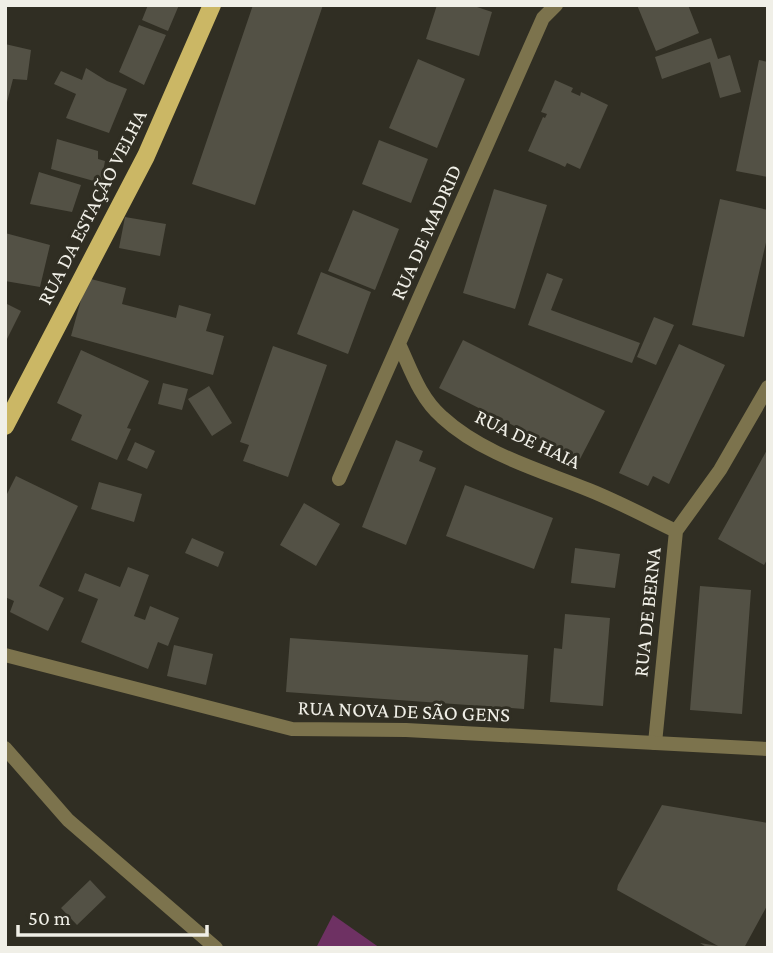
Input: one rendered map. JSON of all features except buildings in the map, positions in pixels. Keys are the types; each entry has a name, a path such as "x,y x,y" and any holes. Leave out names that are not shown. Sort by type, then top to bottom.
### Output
{"main road":[{"name":"RUA DA ESTAÇÃO VELHA","path":"5,426 146,156 212,5"}],"street":[{"name":"RUA DE MADRID","path":"339,479 543,18 556,5"},
{"name":"RUA DE HAIA","path":"399,344 419,389 441,416 468,437 676,531"},
{"name":"RUA DE BERNA","path":"655,743 676,531 720,470 768,387"},
{"name":"RUA NOVA DE SÃO GENS","path":"5,655 292,729 406,730 768,749"},
{"path":"5,748 68,820 216,948"}],"shaded area":[{"path":"333,915 380,948 316,948"}]}
